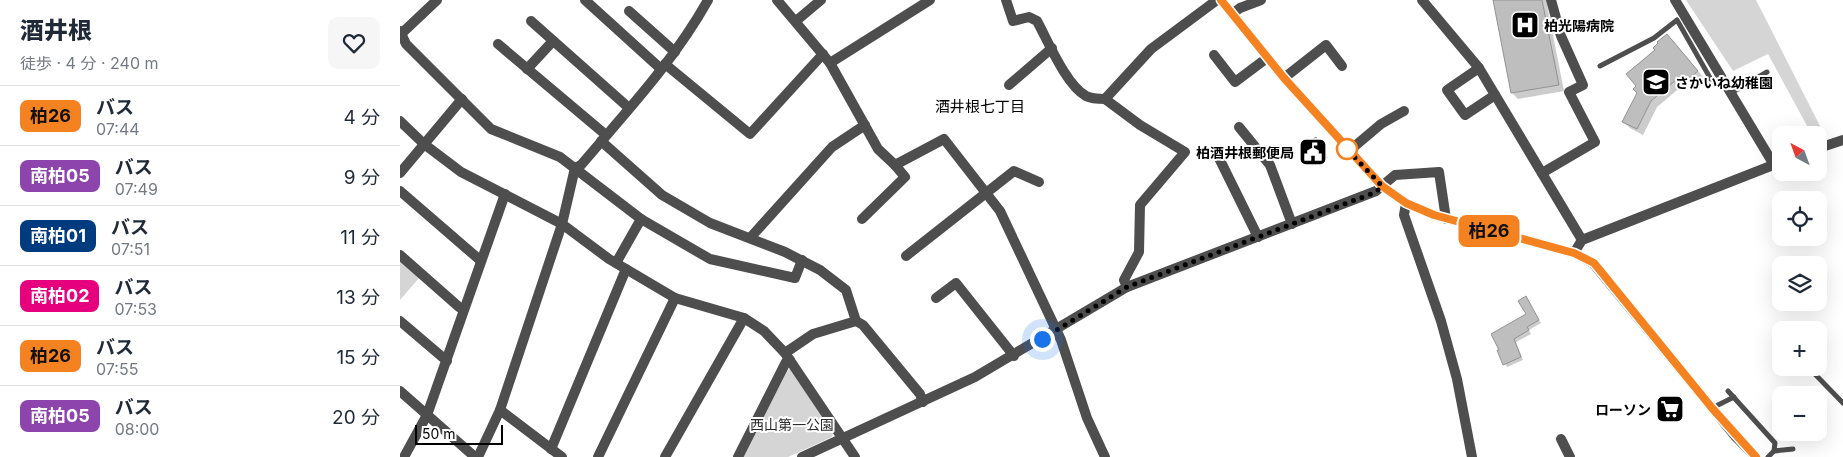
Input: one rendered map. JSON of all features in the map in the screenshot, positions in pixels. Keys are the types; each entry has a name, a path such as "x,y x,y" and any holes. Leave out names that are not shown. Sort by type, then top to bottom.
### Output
{"street":[{"path":"437,0 401,32 406,44 495,132 550,151 641,219 710,259 795,278 802,260"},
{"path":"585,0 663,67 750,134 823,54"},
{"path":"575,168 581,165 688,36 708,0"},
{"path":"777,0 830,63 878,149 905,177 862,219"},
{"path":"796,21 821,0"},
{"path":"830,63 930,0"},
{"path":"1006,0 1013,21 1029,17 1037,21 1078,89 1087,97 1105,99 1140,125 1185,152 1140,205 1139,252 1124,280 1127,287"},
{"path":"1105,99 1150,49 1219,0 1284,78 1349,151 1382,186 1406,203 1446,219 1574,253 1594,263 1712,408 1756,457"},
{"path":"1232,14 1240,8 1261,0"},
{"path":"1422,0 1479,68 1582,240"},
{"path":"1542,172 1595,142 1568,92 1583,84 1561,36 1550,0"},
{"path":"1675,0 1680,17 1772,155"},
{"path":"630,11 675,52"},
{"path":"531,21 629,108"},
{"path":"527,69 553,41"},
{"path":"498,44 603,138 662,195 710,223 802,260 820,270 846,290 856,321 863,325 920,394 923,402"},
{"path":"1284,78 1326,45 1342,66"},
{"path":"1009,85 1052,48"},
{"path":"1214,55 1235,82 1267,58"},
{"path":"1479,68 1447,90 1465,115 1496,95"},
{"path":"400,173 462,99"},
{"path":"1349,151 1381,124 1404,111"},
{"path":"400,121 424,144 461,172 562,224 616,263 675,298 744,318 764,331 788,356 855,457"},
{"path":"750,238 832,147 864,125"},
{"path":"1239,127 1270,165 1292,224"},
{"path":"895,165 944,140 1000,211 1057,330 1087,418 1105,457"},
{"path":"1828,145 1843,140"},
{"path":"1217,154 1258,237"},
{"path":"1574,253 1582,240 1772,166"},
{"path":"400,391 477,457 500,410 562,224 575,168"},
{"path":"906,256 1014,171 1039,182"},
{"path":"802,457 923,402 1014,356 1127,287 1376,192 1396,175 1439,172 1446,219"},
{"path":"400,192 481,261"},
{"path":"404,457 426,415 447,361 505,194"},
{"path":"1406,203 1404,215 1441,321 1457,379 1472,457"},
{"path":"616,263 641,219"},
{"path":"400,254 459,307 464,309"},
{"path":"551,448 626,269"},
{"path":"936,298 956,283 1014,356"},
{"path":"598,457 675,298"},
{"path":"665,457 744,318"},
{"path":"738,457 788,356 813,334 856,321"},
{"path":"400,322 442,359 447,361"},
{"path":"500,410 562,457"},
{"path":"1561,439 1570,457"}],"lane":[{"path":"1600,66 1654,38 1680,17"},
{"path":"1731,93 1768,72"},
{"path":"1817,376 1843,403"},
{"path":"1728,391 1775,443 1774,451 1768,457"},
{"path":"1712,408 1734,397"},
{"path":"1774,451 1793,449"}],"green space":[{"path":"1686,0 1756,0 1820,126 1807,126 1768,54 1733,71"},
{"path":"400,260 420,277 400,300"},
{"name":"西山第一公園","path":"790,369 833,433 832,437 788,457 742,457 788,370"}],"building":[{"path":"1493,0 1542,0 1559,85 1511,93"},
{"path":"1667,34 1698,71 1687,80 1683,74 1651,101 1637,129 1622,122 1637,93 1633,89 1636,86 1626,74 1655,50 1653,48 1657,42"},
{"path":"1316,137 1326,154 1310,164 1300,147"},
{"path":"1526,296 1539,320 1527,327 1529,330 1514,339 1521,357 1503,365 1497,350 1499,350 1491,334 1526,314 1518,301"}],"bus line":[{"name":"柏26","path":"1221,0 1256,45 1349,151 1382,186 1394,195 1417,209 1434,215 1574,253 1594,263 1712,408 1756,457"}],"place":[{"name":"柏光陽病院","path":"1525,25"},
{"name":"さかいね幼稚園","path":"1656,82"},
{"name":"柏酒井根郵便局","path":"1313,152"},
{"name":"ローソン","path":"1670,409"}],"district":[{"name":"酒井根七丁目","path":"980,106"}],"route":[{"path":"1042,339 1127,287 1376,192 1382,186 1347,149"}]}
